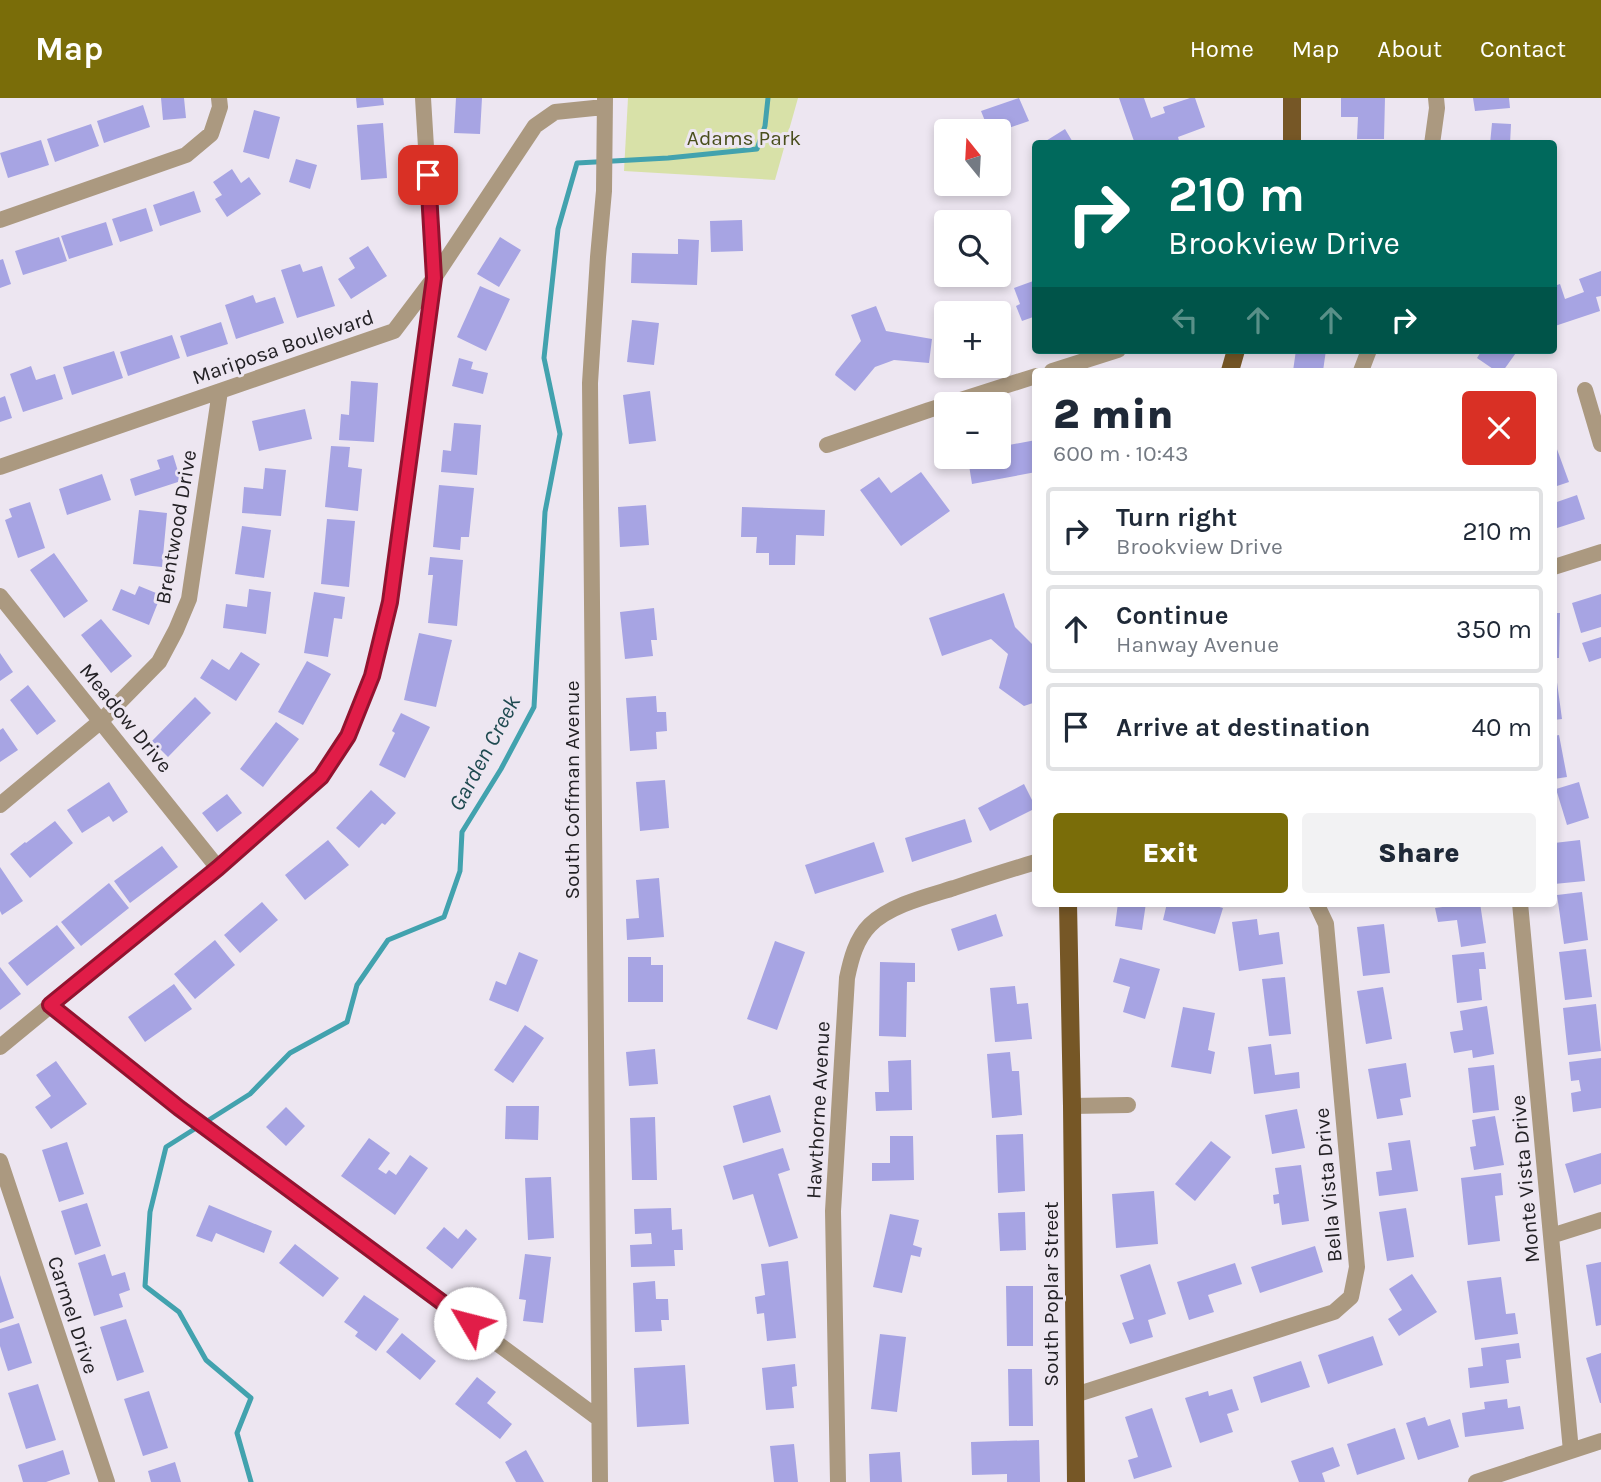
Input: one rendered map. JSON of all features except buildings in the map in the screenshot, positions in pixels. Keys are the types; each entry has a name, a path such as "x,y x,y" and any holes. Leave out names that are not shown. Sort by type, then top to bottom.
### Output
{"main road":[{"path":"1292,98 1292,140"},
{"name":"South Poplar Street","path":"1068,907 1076,1482"}],"street":[{"path":"0,220 186,155 211,134 220,107 219,98"},
{"path":"0,1047 218,868 321,777 348,736 372,676 390,602 434,278 424,98"},
{"path":"1433,140 1436,98"},
{"name":"Mariposa Boulevard","path":"0,467 394,331 434,278 535,127 555,112 605,102"},
{"name":"South Coffman Avenue","path":"600,1482 590,383 604,191 605,102"},
{"path":"1061,368 1105,354"},
{"path":"827,445 1032,377"},
{"path":"1585,390 1601,444"},
{"name":"Brentwood Drive","path":"0,805 101,721 159,662 188,599 220,391"},
{"path":"1557,566 1601,552"},
{"name":"Meadow Drive","path":"0,596 218,868"},
{"name":"Hawthorne Avenue","path":"838,1482 833,1210 846,978 853,953 868,926 893,910 916,900 1032,863"},
{"name":"Bella Vista Drive","path":"1075,1395 1334,1312 1351,1297 1357,1267 1326,924 1318,907"},
{"name":"Monte Vista Drive","path":"1520,907 1571,1451"},
{"path":"50,1005 179,1108 598,1418"},
{"path":"1072,1106 1128,1105"},
{"name":"Carmel Drive","path":"0,1161 107,1482"},
{"path":"1551,1236 1601,1220"},
{"path":"1476,1482 1601,1441"}],"green space":[{"name":"Adams Park","path":"628,98 798,98 775,180 624,171"}],"waterway":[{"name":"Garden Creek","path":"251,1482 237,1433 251,1398 206,1360 179,1312 145,1286 150,1212 166,1147 250,1094 290,1053 347,1022 357,985 388,940 444,917 460,871 462,832 501,769 534,707 545,512 560,434 544,358 558,229 577,163 757,149 765,126 768,98"}],"route":[{"path":"428,175 434,278 390,602 372,676 348,736 321,777 218,868 50,1005 179,1108 470,1323"}]}
